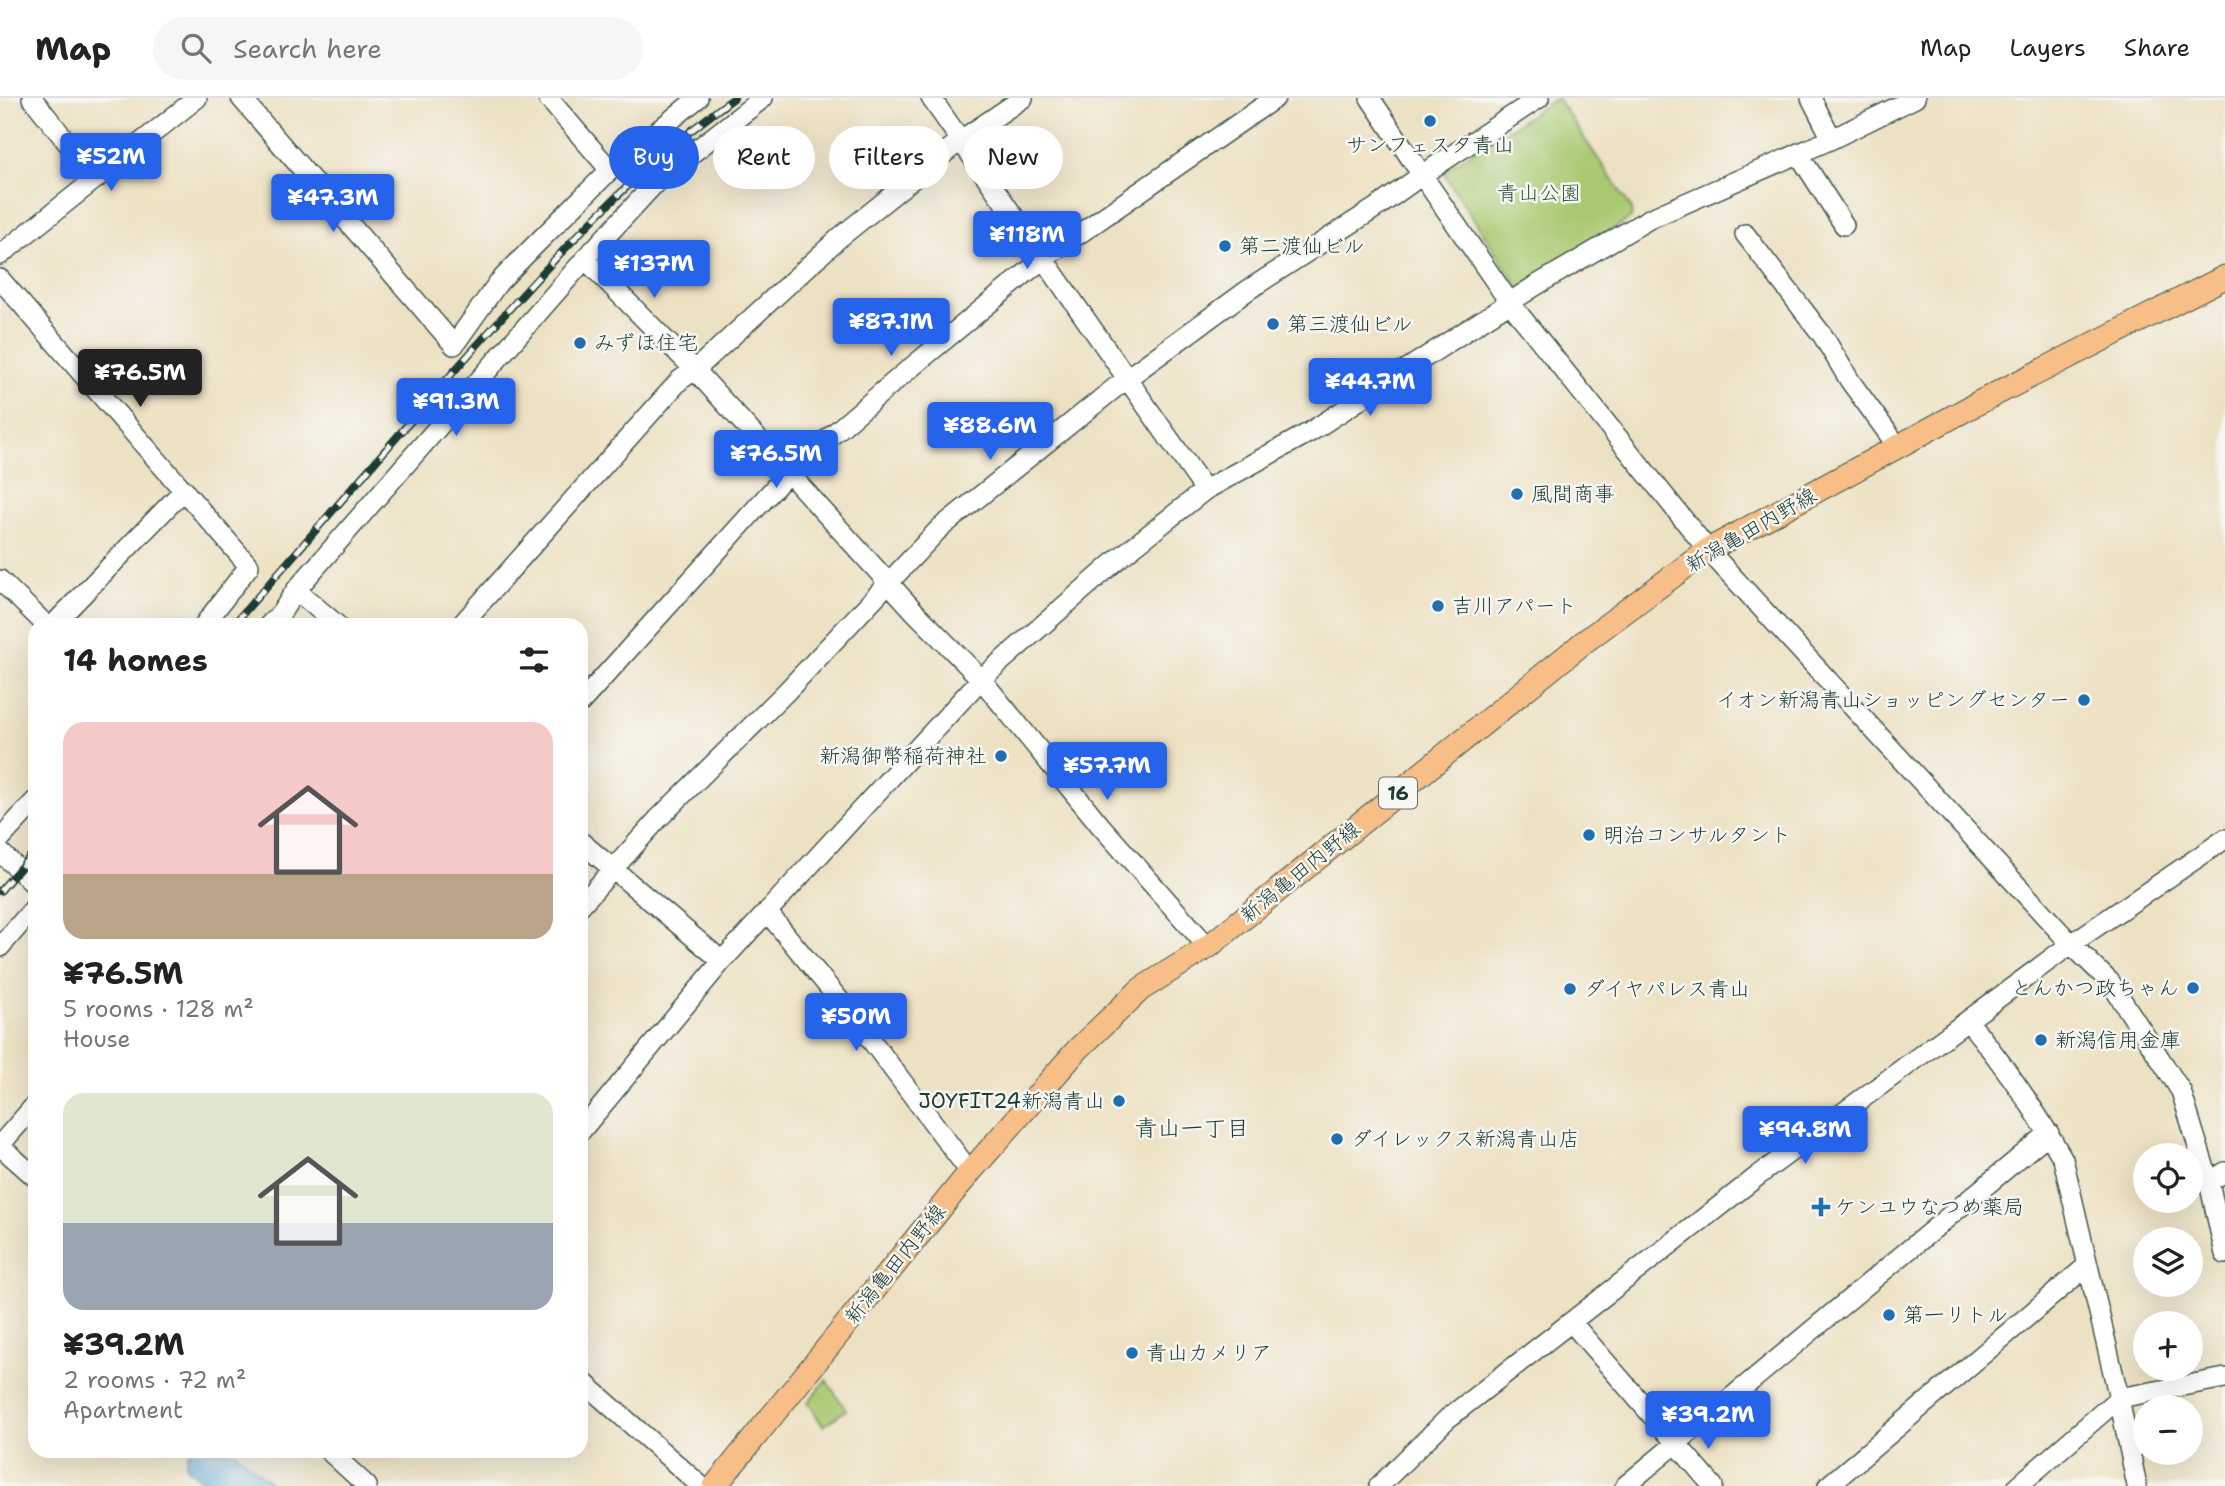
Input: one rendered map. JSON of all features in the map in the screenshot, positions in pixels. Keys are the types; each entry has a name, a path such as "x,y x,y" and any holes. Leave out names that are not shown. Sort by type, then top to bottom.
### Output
{"main road":[{"name":"新潟亀田内野線","path":"715,1486 970,1172 1078,1049 1141,989 1208,947 1584,642 1708,550 1976,404 2225,277"}],"street":[{"path":"32,98 96,179"},
{"path":"0,255 197,98"},
{"path":"241,98 454,345 498,283 609,171"},
{"path":"548,98 609,169"},
{"path":"664,126 698,98"},
{"path":"275,618 296,590 585,259 660,179 763,98"},
{"path":"931,98 1205,490"},
{"path":"467,618 680,380 695,370 839,238 961,140 1023,98"},
{"path":"588,694 788,473 902,374 1043,259 1275,98"},
{"path":"1370,98 1510,303 1708,550 2071,944 2110,982 2181,1091 2217,1177 2225,1254"},
{"path":"588,897 939,529 1126,379 1248,290 1539,98"},
{"path":"1811,98 1832,139"},
{"path":"588,1123 722,961 982,678 1118,559 1205,490 1310,432 1535,286 1648,219 1832,139 1915,98"},
{"path":"1798,153 1844,225"},
{"path":"1745,234 1823,337 1850,381 1898,447"},
{"path":"585,259 695,370 888,582 982,678 1100,825 1208,947"},
{"path":"0,279 249,566 209,618"},
{"path":"60,618 184,490"},
{"path":"0,580 39,618"},
{"path":"296,590 329,618"},
{"path":"0,839 28,809"},
{"path":"1379,1486 1447,1419 1759,1175 2071,944 2225,839"},
{"path":"588,848 722,961"},
{"path":"0,852 28,878"},
{"path":"768,913 859,1024 970,1172"},
{"path":"0,947 28,914"},
{"path":"1969,1022 2006,1068 2063,1159 2137,1486"},
{"path":"28,1113 0,1145 28,1171"},
{"path":"1625,1486 2049,1133"},
{"path":"1828,1486 2088,1265"},
{"path":"1572,1323 1713,1486"},
{"path":"2018,1486 2119,1398 2225,1378"},
{"path":"588,1386 701,1486"},
{"path":"337,1458 368,1486"}],"green space":[{"name":"青山公園","path":"1557,98 1632,209 1631,218 1520,289 1446,177 1446,169"},
{"path":"826,1380 846,1410 823,1426 808,1402"}],"water":[{"path":"187,1458 242,1458 275,1486 208,1486 186,1466"}],"railway":[{"path":"239,618 550,264 619,194 694,128 734,98"},
{"path":"0,891 28,859"}],"place":[{"name":"サンフェスタ青山","path":"1430,121"},
{"name":"第二渡仙ビル","path":"1225,246"},
{"name":"第三渡仙ビル","path":"1273,324"},
{"name":"みずほ住宅","path":"580,343"},
{"name":"風間商事","path":"1517,494"},
{"name":"吉川アパート","path":"1438,606"},
{"name":"イオン新潟青山ショッピングセンター","path":"2084,700"},
{"name":"新潟御幣稲荷神社","path":"1001,756"},
{"name":"明治コンサルタント","path":"1589,835"},
{"name":"とんかつ政ちゃん","path":"2193,988"},
{"name":"ダイヤパレス青山","path":"1570,989"},
{"name":"新潟信用金庫","path":"2041,1040"},
{"name":"JOYFIT24新潟青山","path":"1119,1101"},
{"name":"ダイレックス新潟青山店","path":"1337,1139"},
{"name":"ケンユウなつめ薬局","path":"1821,1207"},
{"name":"第一リトル","path":"1889,1315"},
{"name":"青山カメリア","path":"1132,1353"}],"district":[{"name":"青山一丁目","path":"1192,1128"}]}
